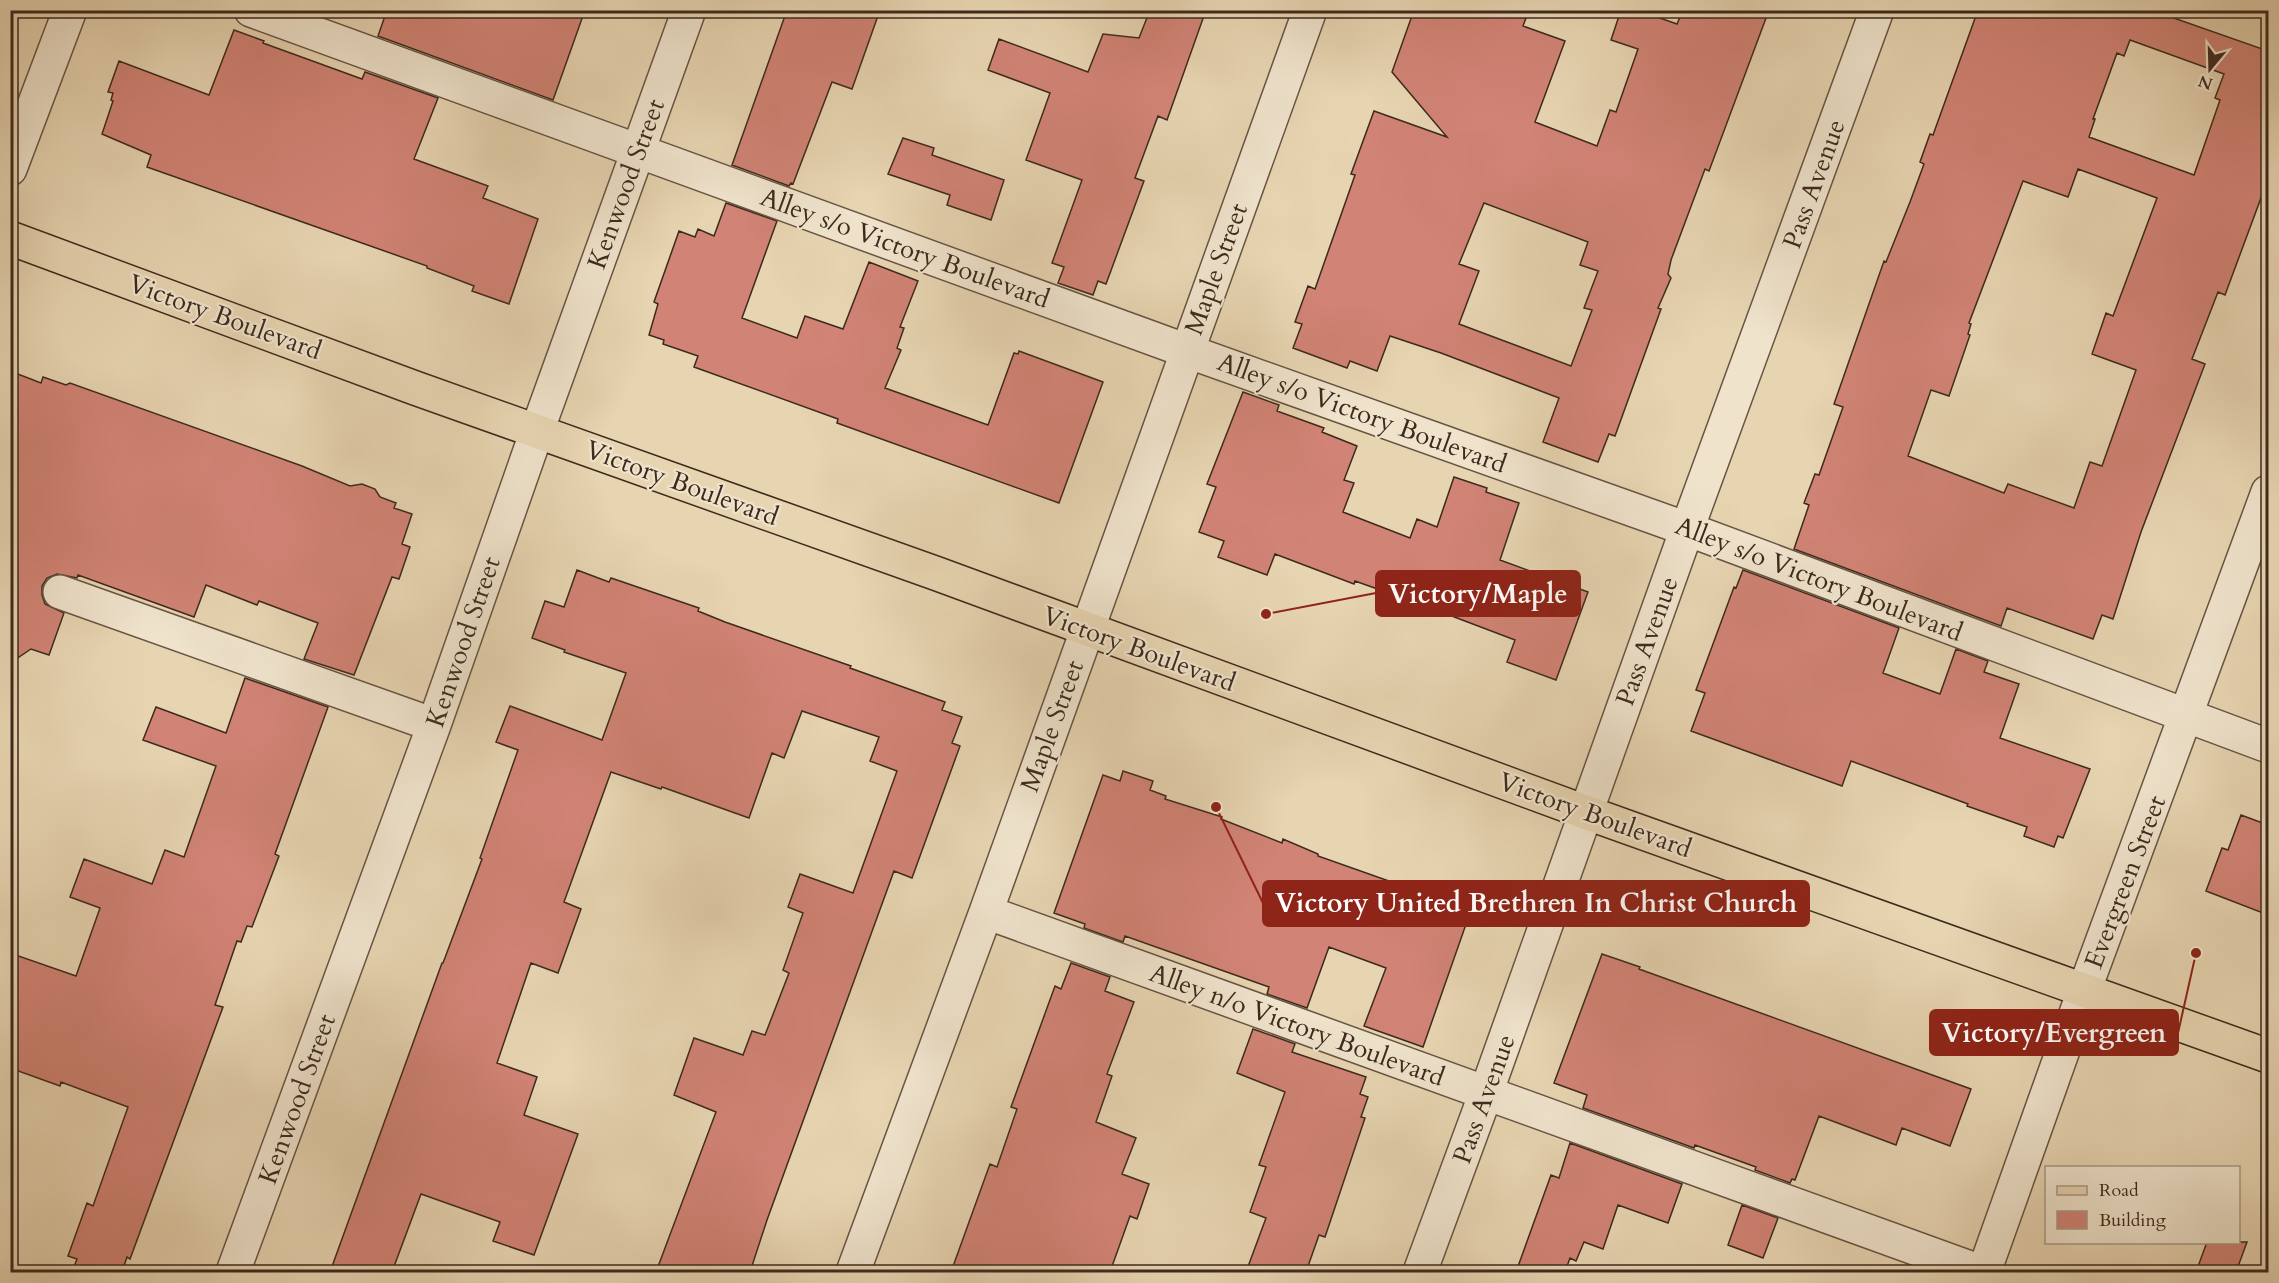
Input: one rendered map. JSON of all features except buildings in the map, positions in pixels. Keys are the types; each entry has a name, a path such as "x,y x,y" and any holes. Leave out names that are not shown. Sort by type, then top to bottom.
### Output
{"main road":[{"name":"Victory Boulevard","path":"10,238 1585,812 2268,1056"}],"street":[{"path":"10,169 70,10"},
{"name":"Alley s/o Victory Boulevard","path":"251,10 1187,351 1687,529 2268,746"},
{"name":"Kenwood Street","path":"233,1272 434,725 689,10"},
{"name":"Maple Street","path":"853,1272 986,912 1310,10"},
{"name":"Pass Avenue","path":"1420,1272 1486,1094 1687,529 1877,10"},
{"name":"Evergreen Street","path":"1982,1272 2268,492"},
{"path":"60,592 434,725"},
{"name":"Alley n/o Victory Boulevard","path":"986,912 1982,1272"}],"place":[{"name":"Victory/Maple","path":"1266,614"},
{"name":"Victory United Brethren In Christ Church","path":"1216,807"},
{"name":"Victory/Evergreen","path":"2196,953"}]}
